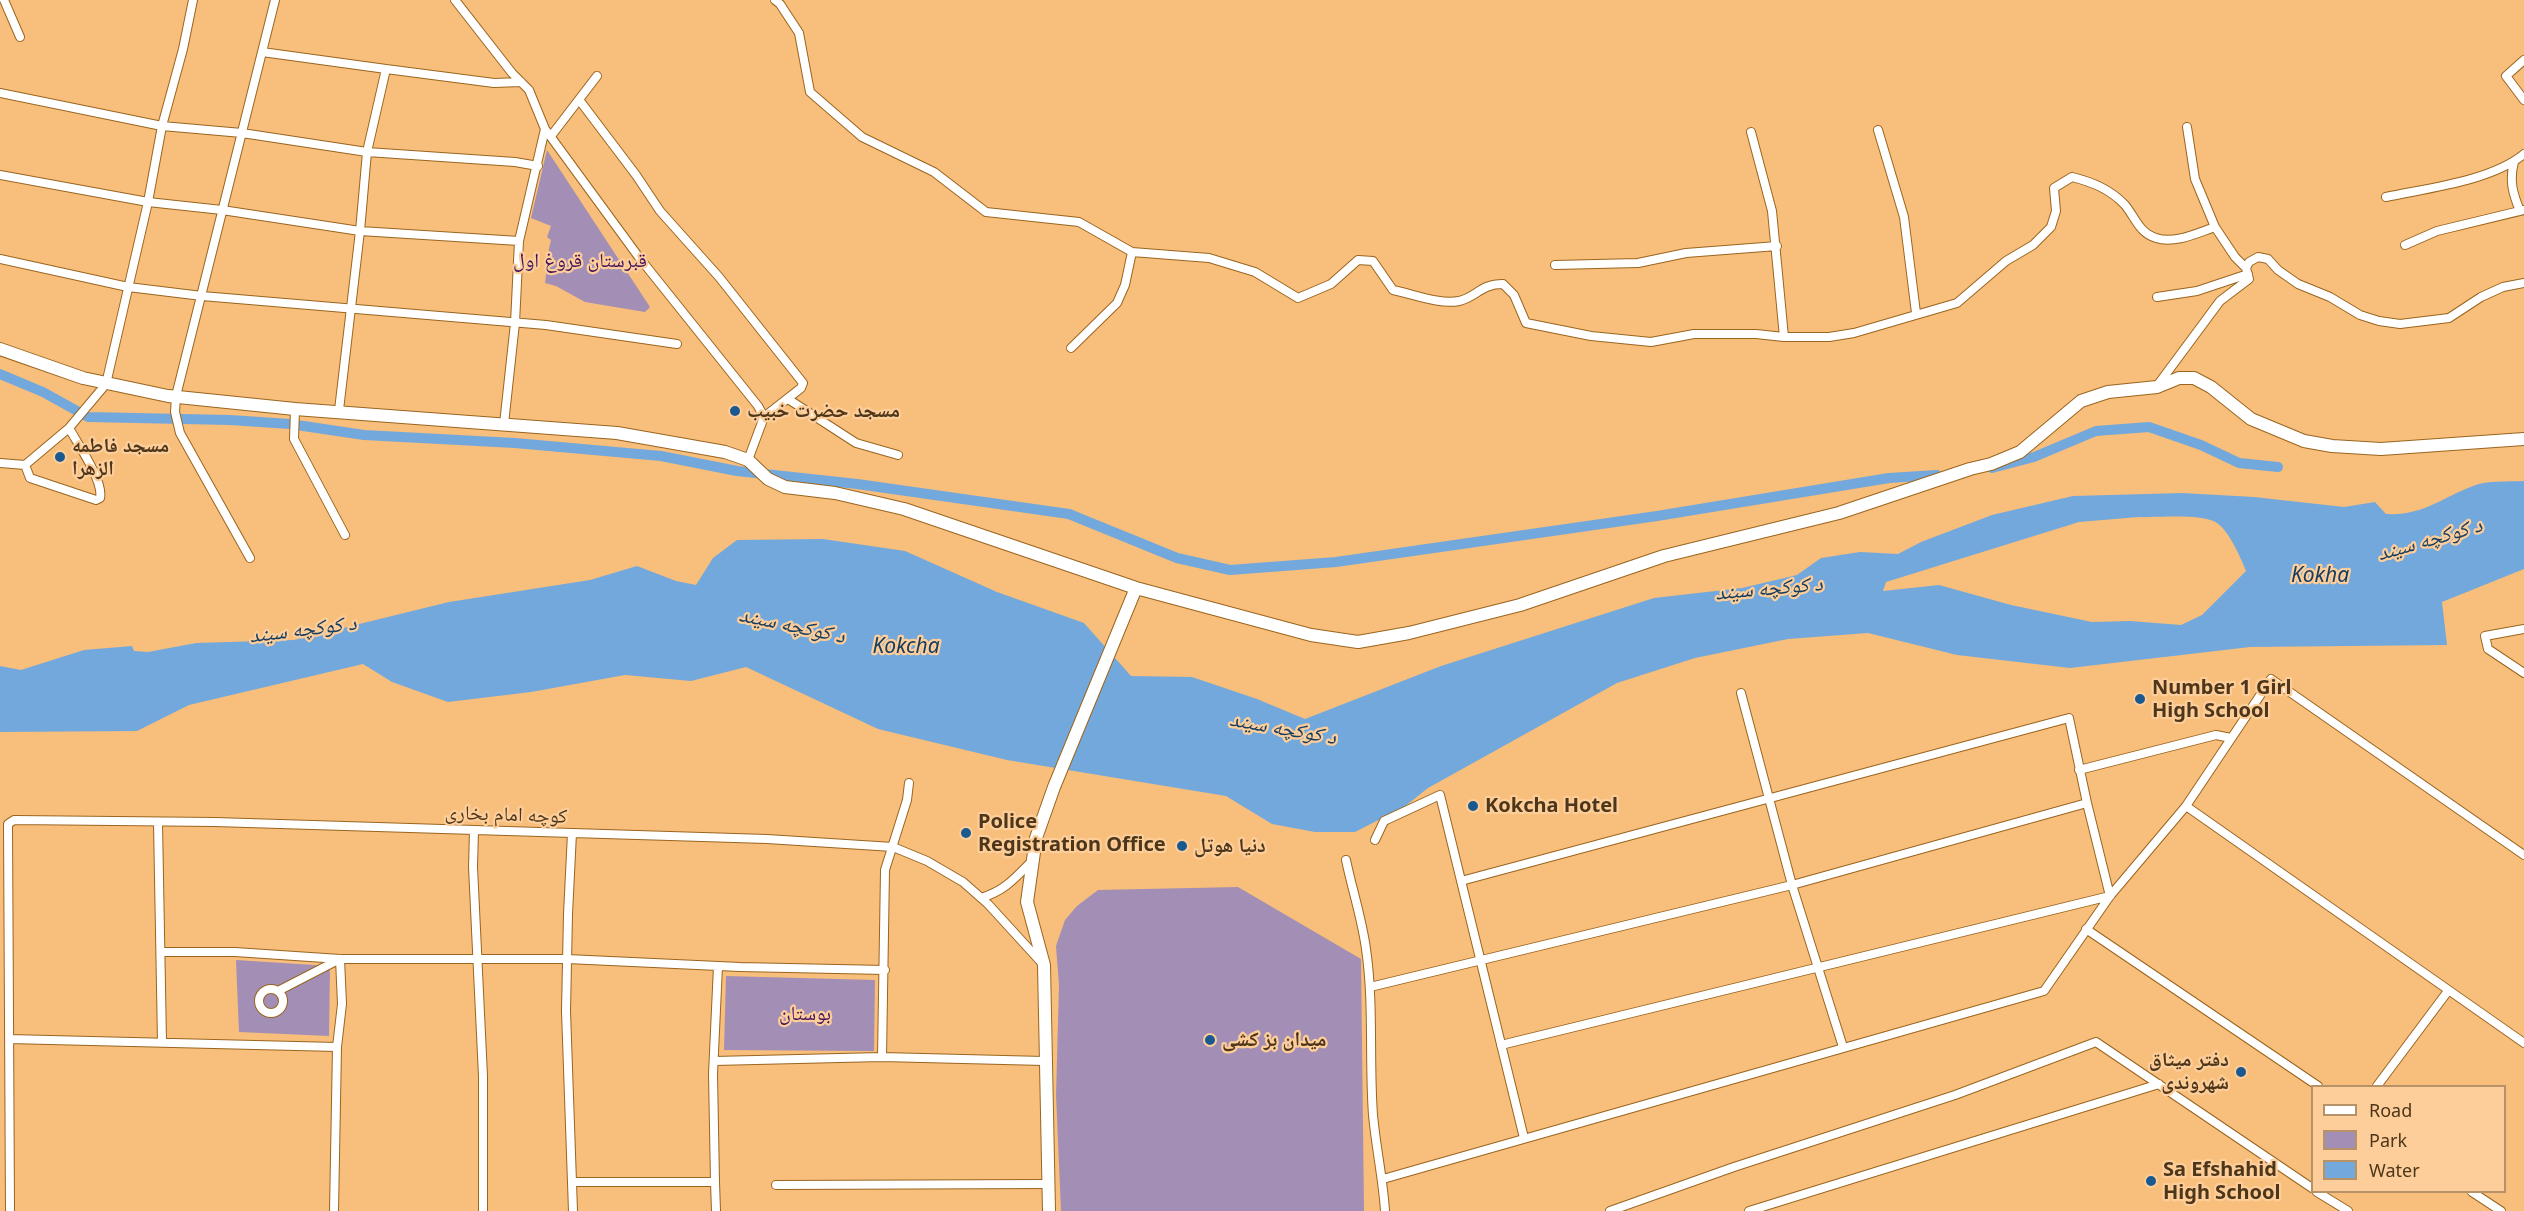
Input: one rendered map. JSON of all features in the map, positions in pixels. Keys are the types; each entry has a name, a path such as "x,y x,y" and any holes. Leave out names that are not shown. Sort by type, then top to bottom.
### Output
{"street":[{"path":"4,0 20,37"},
{"path":"0,464 25,465 69,428 85,406 106,384 148,202 162,126 183,49 193,0"},
{"path":"250,558 180,432 175,412 176,396 275,0"},
{"path":"454,0 529,90 548,133 638,256 758,406 764,417"},
{"path":"775,0 799,33 810,92 862,137 934,172 986,212 1079,222 1132,252 1209,258 1255,272 1298,298 1331,284 1358,260 1373,261 1393,290 1440,300 1460,301 1490,284 1503,284 1514,295 1526,323 1591,336 1651,342 1694,334 1829,337 1854,333 1957,303 2006,261 2032,245 2051,227 2056,211 2054,188 2072,177 2092,182 2106,189 2124,205 2144,233 2158,239 2181,238 2215,227"},
{"path":"262,52 494,82 521,82"},
{"path":"2524,60 2506,76 2524,100"},
{"path":"339,410 367,152 386,69"},
{"path":"504,424 515,323 519,241 538,166 548,133 580,101 597,76"},
{"path":"0,93 162,126 242,134 367,152 515,162 538,166"},
{"path":"580,101 660,211 719,277 803,383 801,388 764,417 748,460"},
{"path":"2187,127 2195,178 2215,227 2247,271"},
{"path":"1878,130 1904,217 1916,314"},
{"path":"1751,132 1772,210 1784,337"},
{"path":"2386,197 2480,175 2514,162 2524,154"},
{"path":"2405,245 2437,231 2522,211 2512,191 2511,173 2514,162"},
{"path":"0,175 148,202 222,210 360,231 519,241"},
{"path":"1555,265 1638,263 1686,253 1777,246"},
{"path":"1071,348 1117,303 1125,285 1132,252"},
{"path":"2157,387 2220,301 2248,280 2249,262 2263,256 2298,284 2330,297 2360,315 2400,324 2449,318 2481,297 2503,287 2524,283"},
{"path":"0,259 128,287 202,296 546,325 677,344"},
{"path":"2157,297 2197,291 2247,271"},
{"path":"0,349 106,384 295,414 339,410 617,433 725,452 748,460 768,479 785,487 835,493 904,509 1136,588 1311,635 1358,642 1409,633 1520,605 1664,556 1839,513 1991,464 2020,452 2081,401 2108,393 2157,387 2179,378 2194,378 2211,387 2251,419 2304,441 2332,446 2381,449 2524,439"},
{"path":"788,399 856,443 898,455"},
{"path":"295,414 294,439 345,535"},
{"path":"25,465 30,478 96,500 100,498 102,494 96,477 69,428"},
{"path":"1049,1211 1044,1060 1044,965 1027,902 1036,838 1054,787 1136,588"},
{"path":"2524,629 2484,636 2488,649 2524,673"},
{"path":"1383,1179 2044,991 2110,896 2186,806 2271,679 2524,855"},
{"path":"1741,693 1792,885 1816,968 1843,1047"},
{"path":"1461,881 2069,718 2079,770 2110,896"},
{"path":"2079,770 2216,735 2231,738"},
{"path":"882,1057 885,870 907,800 909,783"},
{"path":"1375,840 1384,821 1440,795 1524,1138"},
{"path":"1370,987 1792,885 2087,802"},
{"path":"2186,806 2524,1043"},
{"name":"کوچه امام بخاری","path":"9,1039 8,824 14,820 215,822 767,839 893,847 927,861 963,882 1044,965"},
{"path":"158,823 162,1042"},
{"path":"474,830 473,867 483,1076 483,1211"},
{"path":"572,833 566,1011 573,1211"},
{"path":"981,898 999,892 1010,884 1033,860"},
{"path":"1346,860 1366,948 1370,987 1373,1114 1377,1154 1383,1179 1385,1211"},
{"path":"1501,1045 2110,896"},
{"path":"2086,929 2317,1085"},
{"path":"162,952 235,952 340,959 567,959 885,970"},
{"path":"278,991 340,959"},
{"path":"334,1211 337,1047 342,1004 340,959"},
{"path":"716,1211 714,1061 718,966"},
{"path":"2378,1085 2448,991"},
{"path":"10,1211 9,1039 337,1047"},
{"path":"1610,1211 1734,1167 1955,1095 2096,1042 2311,1187"},
{"path":"714,1061 882,1057 1044,1060"},
{"path":"1749,1211 2159,1084"},
{"path":"573,1182 716,1182"},
{"path":"776,1185 1048,1184"},
{"path":"2320,1193 2348,1211"},
{"path":"2475,1193 2501,1211"}],"green space":[{"name":"قبرستان قروغ اول","path":"547,150 650,307 645,312 585,302 556,286 545,283 547,268 545,267 551,240 547,237 551,226 531,218"},
{"name":"میدان بز کشی","path":"1238,887 1361,959 1364,1211 1061,1211 1056,1095 1059,985 1056,946 1065,920 1077,906 1098,890"},
{"path":"236,960 330,966 329,1036 239,1032"},
{"name":"بوستان","path":"726,976 875,980 874,1051 724,1050"}],"water":[{"name":"Kokcha","path":"2524,481 2524,569 2442,602 2447,645 2250,647 2070,668 1957,655 1868,633 1788,639 1695,658 1617,683 1428,788 1404,807 1355,832 1315,832 1272,824 1226,796 1007,760 878,729 746,667 691,681 625,675 531,692 448,702 392,682 363,664 189,705 137,731 0,732 0,666 21,670 84,650 132,646 134,651 148,652 196,643 294,640 449,602 590,580 637,566 676,581 696,585 713,558 737,540 823,539 905,551 997,592 1084,623 1131,676 1192,677 1257,699 1305,719 1441,666 1654,598 1742,588 1797,575 1821,558 1860,552 1898,554 1921,542 1992,515 2073,496 2182,493 2254,497 2344,507 2375,502 2386,514 2399,514 2421,509 2479,484","holes":["2138,517 2190,517 2217,523 2230,538 2246,571 2202,615 2181,625 2130,621 2092,622 2011,605 1939,585 1883,591 1886,582 2079,522"]}],"waterway":[{"path":"0,374 43,392 88,417 230,420 290,424 364,435 515,443 661,456 737,471 857,484 1069,514 1177,558 1230,570 1336,562 1657,516 1889,478 1937,475"},
{"path":"1992,468 2034,457 2096,431 2149,427 2201,445 2239,463 2278,467"}],"place":[{"name":"مسجد حضرت خبیب","path":"735,411"},
{"name":"مسجد فاطمه الزهرا","path":"60,457"},
{"name":"Number 1 Girl High School","path":"2140,699"},
{"name":"Kokcha Hotel","path":"1473,806"},
{"name":"Police Registration Office","path":"966,833"},
{"name":"دنیا هوتل","path":"1182,846"},
{"name":"میدان بز کشی","path":"1210,1040"},
{"name":"دفتر میثاق شهروندی","path":"2241,1072"},
{"name":"Sa Efshahid High School","path":"2151,1181"}],"water label":[{"name":"د کوکچه سیند","path":"2430,540"},
{"name":"Kokha","path":"2320,576"},
{"name":"د کوکچه سیند","path":"1769,589"},
{"name":"د کوکچه سیند","path":"792,626"},
{"name":"د کوکچه سیند","path":"303,630"},
{"name":"د کوکچه سیند","path":"1283,729"}]}
